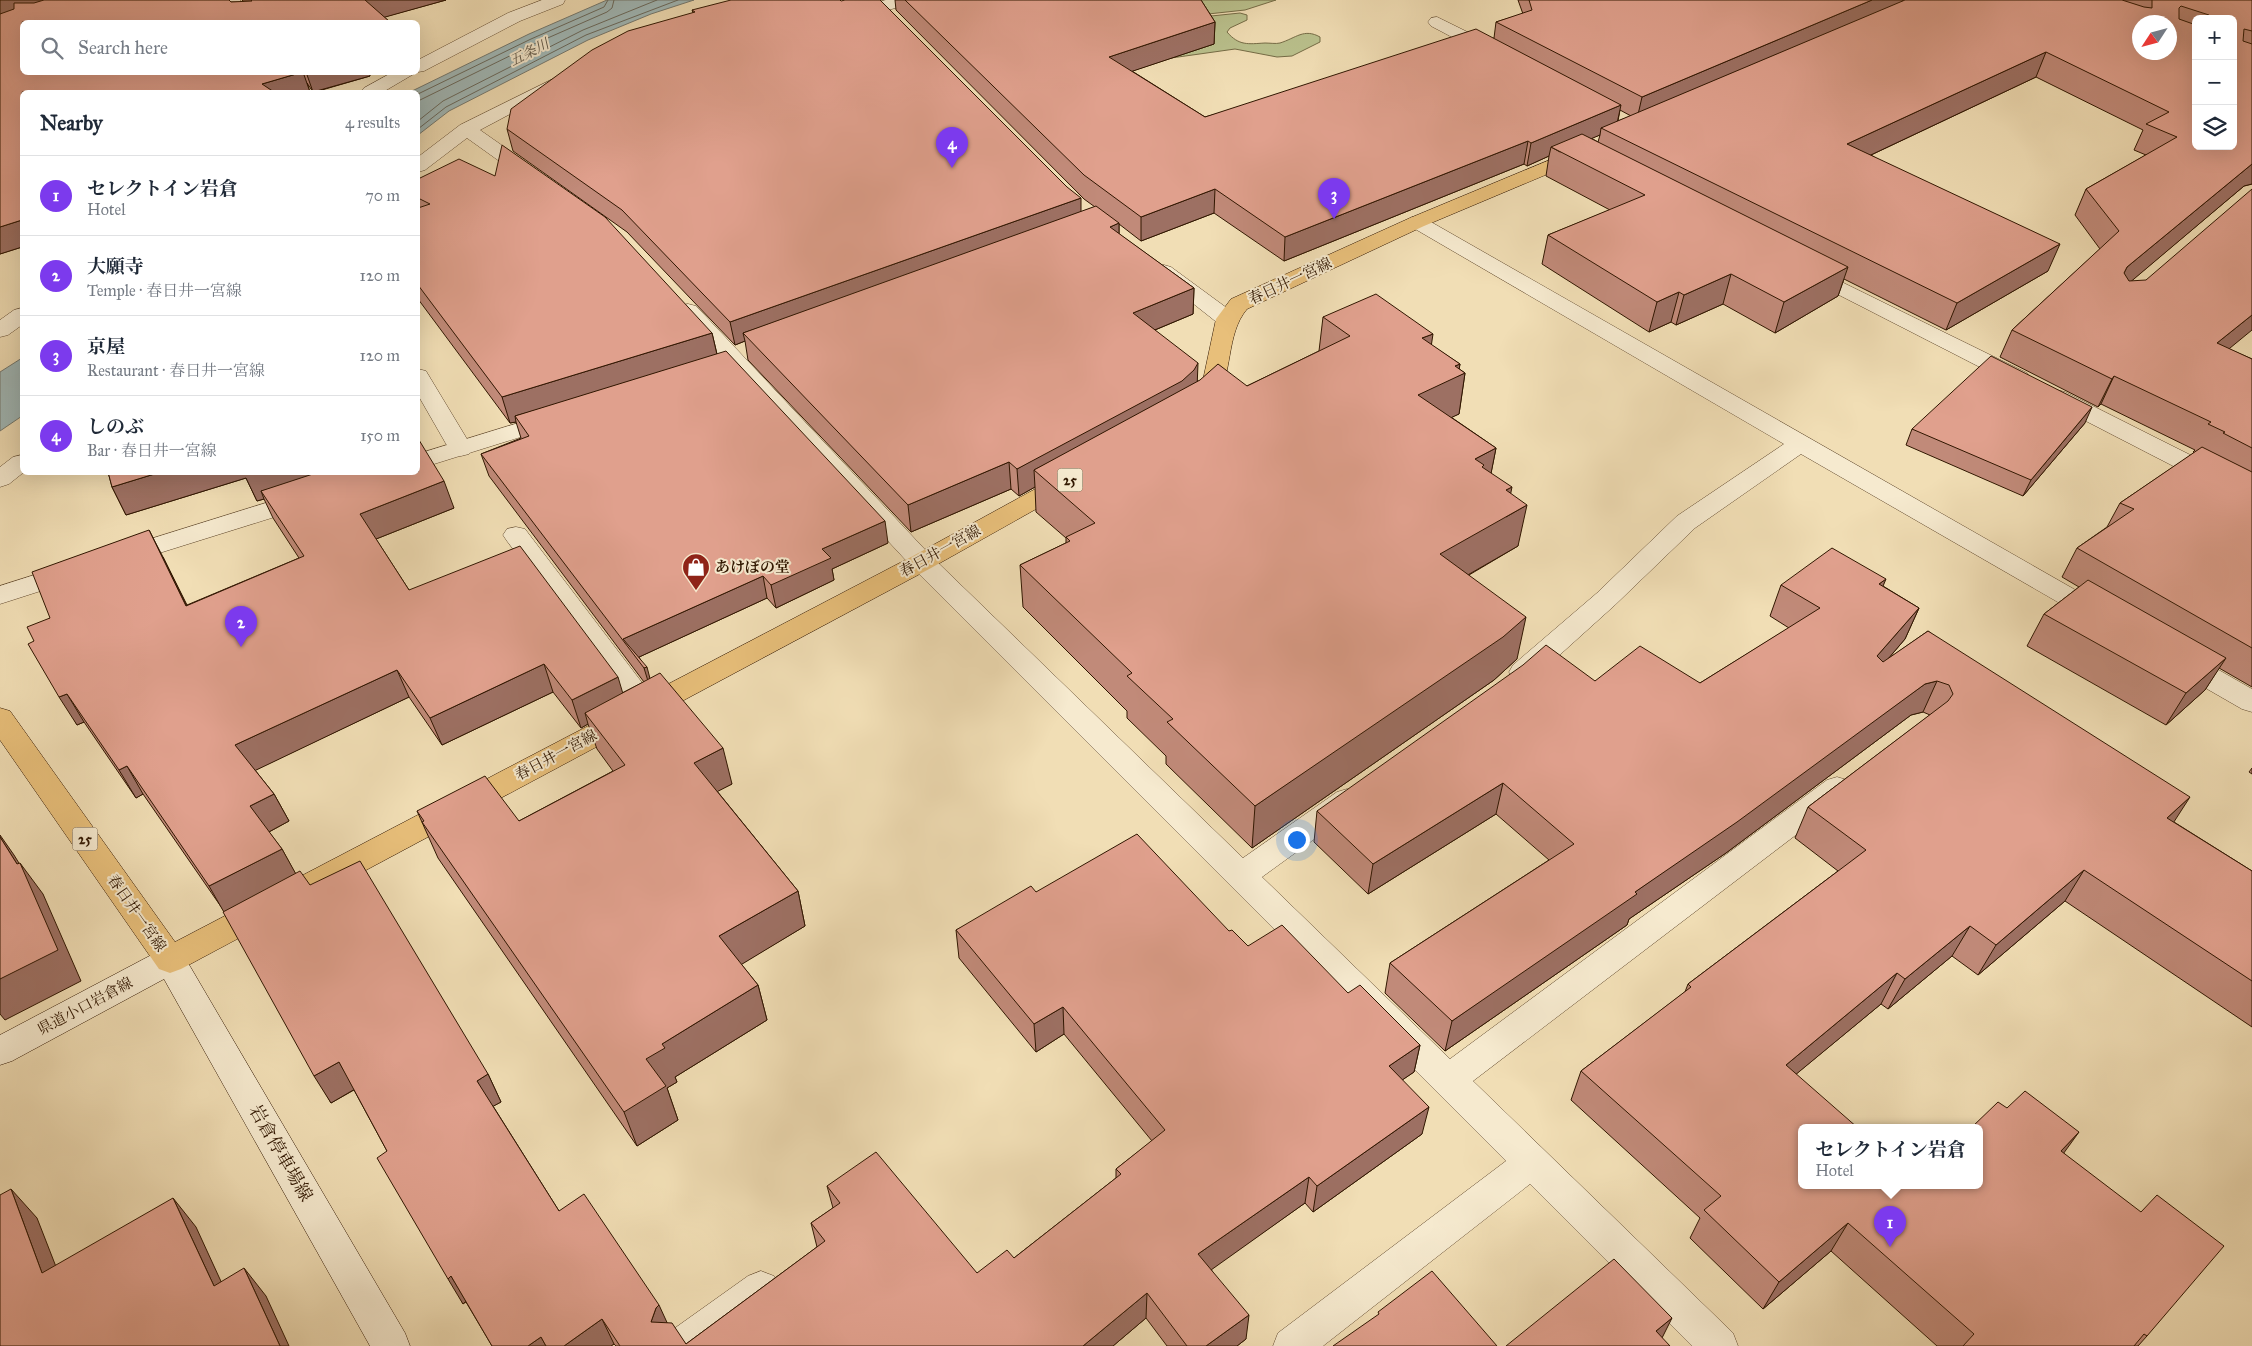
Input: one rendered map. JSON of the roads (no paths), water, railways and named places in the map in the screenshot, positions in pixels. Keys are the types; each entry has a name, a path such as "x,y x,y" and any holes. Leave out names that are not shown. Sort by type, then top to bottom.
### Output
{"main road":[{"name":"春日井一宮線","path":"1227,319 1239,304 1417,222 1593,154"},
{"path":"1190,414 1205,401 1214,380 1227,319"},
{"name":"春日井一宮線","path":"0,718 170,960 922,562 1086,471"}],"street":[{"path":"231,0 246,20"},
{"path":"420,67 514,17 557,0"},
{"path":"876,3 905,0"},
{"path":"876,3 898,25"},
{"path":"1437,22 1507,59"},
{"path":"420,164 467,129 572,74"},
{"path":"374,90 402,75"},
{"path":"467,129 547,186"},
{"path":"1417,222 2118,625"},
{"path":"1148,259 1227,319"},
{"path":"1789,262 2252,496"},
{"path":"672,293 739,356 922,562 1719,1346"},
{"path":"0,330 20,316"},
{"path":"708,371 739,356"},
{"path":"420,379 461,449"},
{"path":"420,461 575,413"},
{"path":"1505,688 1606,599 1686,522 1801,443"},
{"path":"0,479 20,464"},
{"path":"0,595 330,490"},
{"path":"516,535 646,708"},
{"path":"2160,649 2252,702"},
{"path":"1448,1080 1859,771"},
{"path":"1241,876 1369,785"},
{"name":"県道小口岩倉線","path":"0,1051 170,960"},
{"name":"岩倉停車場線","path":"170,960 391,1346"},
{"path":"1292,1346 1532,1162"},
{"path":"682,1346 785,1271"}],"water":[{"name":"五条川","path":"607,0 694,0 651,14 588,40 449,111 420,133 420,90 414,90 529,34"},
{"path":"20,359 20,417 0,431 0,372"}],"place":[{"name":"しのぶ","path":"952,168"},
{"name":"京屋","path":"1334,219"},
{"name":"あけぼの堂","path":"696,591"},
{"name":"大願寺","path":"241,647"},
{"name":"セレクトイン岩倉","path":"1890,1247"}]}
